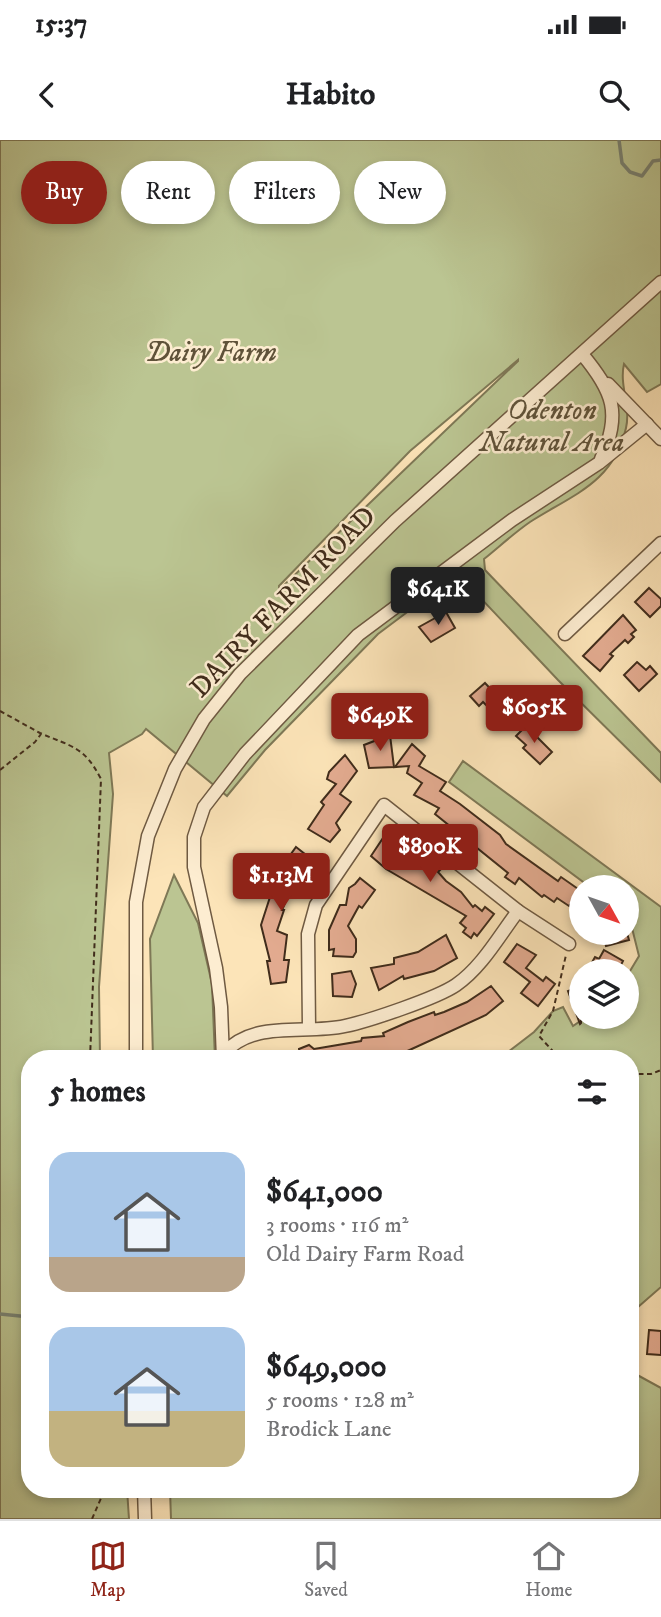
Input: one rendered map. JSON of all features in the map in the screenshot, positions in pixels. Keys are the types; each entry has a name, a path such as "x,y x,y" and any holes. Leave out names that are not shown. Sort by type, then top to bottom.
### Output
{"street":[{"name":"DAIRY FARM ROAD","path":"136,1050 136,902 148,836 175,769 204,719 240,674 395,521 661,282"},
{"path":"582,354 661,439"},
{"path":"600,463 614,425 612,401 603,378"},
{"path":"223,1050 216,968 194,867 194,837 204,807 245,754 358,635 512,520 600,463 646,424"},
{"path":"565,634 661,543"},
{"path":"309,1028 308,934 316,905 384,805 518,911 569,944"},
{"path":"229,1050 242,1037 256,1033 343,1026 455,986 477,967 518,911"},
{"path":"144,1498 145,1519"}],"path":[{"path":"0,711 41,733 69,743 92,761 101,779 90,1050"},
{"path":"0,770 35,742 41,733"},
{"path":"552,1050 538,1036 553,1011 569,944"},
{"path":"639,1074 652,1074 661,1070"},
{"path":"92,1519 100,1498"}],"green space":[{"name":"Dairy Farm","path":"0,140 661,140 661,384 647,392 624,364 627,420 620,447 612,462 590,485 530,522 484,559 485,570 661,753 661,782 558,680 458,574 378,634 265,750 227,796 146,729 109,753 113,794 99,987 100,1050 21,1050 21,1498 128,1498 129,1519 0,1519","holes":["518,360 279,590 279,586 410,451"]},
{"path":"463,761 618,875 574,875 449,782"},
{"path":"174,875 198,923 212,984 215,1050 153,1050 150,939"},
{"path":"639,891 661,907 661,1287 639,1306 639,1050 511,1050 534,1032 553,1011 563,1007 569,1018 569,1029 639,1029 639,956 636,945 639,945"},
{"path":"639,1376 661,1388 661,1519 171,1519 170,1498 639,1498"}],"building":[{"path":"649,588 661,599 661,606 650,617 635,602"},
{"path":"446,612 455,628 431,642 419,627"},
{"path":"623,615 636,630 631,634 634,637 628,643 625,640 610,654 613,656 600,671 583,656"},
{"path":"637,662 646,670 650,666 657,674 639,691 624,675"},
{"path":"485,683 500,699 489,708 483,702 479,706 470,696"},
{"path":"526,726 552,752 540,764 523,748 526,745 516,736"},
{"path":"390,735 394,767 369,768 364,745"},
{"path":"412,744 425,756 419,766 446,782 440,791 500,835 506,844 558,881 561,877 569,883 569,906 557,898 554,902 544,895 542,897 519,878 515,884 505,877 508,873 435,814 439,808 414,795 422,783 407,773 409,766 395,767"},
{"path":"345,755 357,771 340,794 351,802 336,823 340,830 330,842 308,829 324,805 321,802 336,784 327,779 329,772"},
{"path":"385,835 408,853 441,869 438,872 461,892 473,907 475,905 482,911 485,907 494,914 477,936 474,933 471,938 463,932 466,928 460,923 466,916 386,869 371,856"},
{"path":"296,847 315,862 304,876 298,874 282,910 277,931 287,935 284,960 289,960 286,982 271,984 267,961 270,961 261,925 270,897 266,895 276,871 278,872"},
{"path":"360,878 375,890 362,908 359,906 348,926 356,939 356,952 353,957 333,956 334,949 329,950 329,930 340,905 346,905 349,888"},
{"path":"446,935 457,958 434,971 404,979 403,976 379,990 371,968 394,964 394,958 418,952"},
{"path":"517,944 536,955 526,968 543,981 546,977 555,984 538,1006 521,993 530,982 504,962"},
{"path":"604,950 620,959 599,959"},
{"path":"351,971 356,984 352,997 333,996 332,974"},
{"path":"491,986 503,1001 486,1015 409,1050 299,1050 309,1045 314,1049 384,1036 383,1033 408,1022 467,1002"},
{"path":"649,1330 661,1331 661,1355 647,1354"}],"waterway":[{"path":"619,140 622,163 630,172 642,176 653,161 661,160"},
{"path":"0,1314 21,1316"}],"park label":[{"name":"Odenton Natural Area","path":"552,426"}]}
